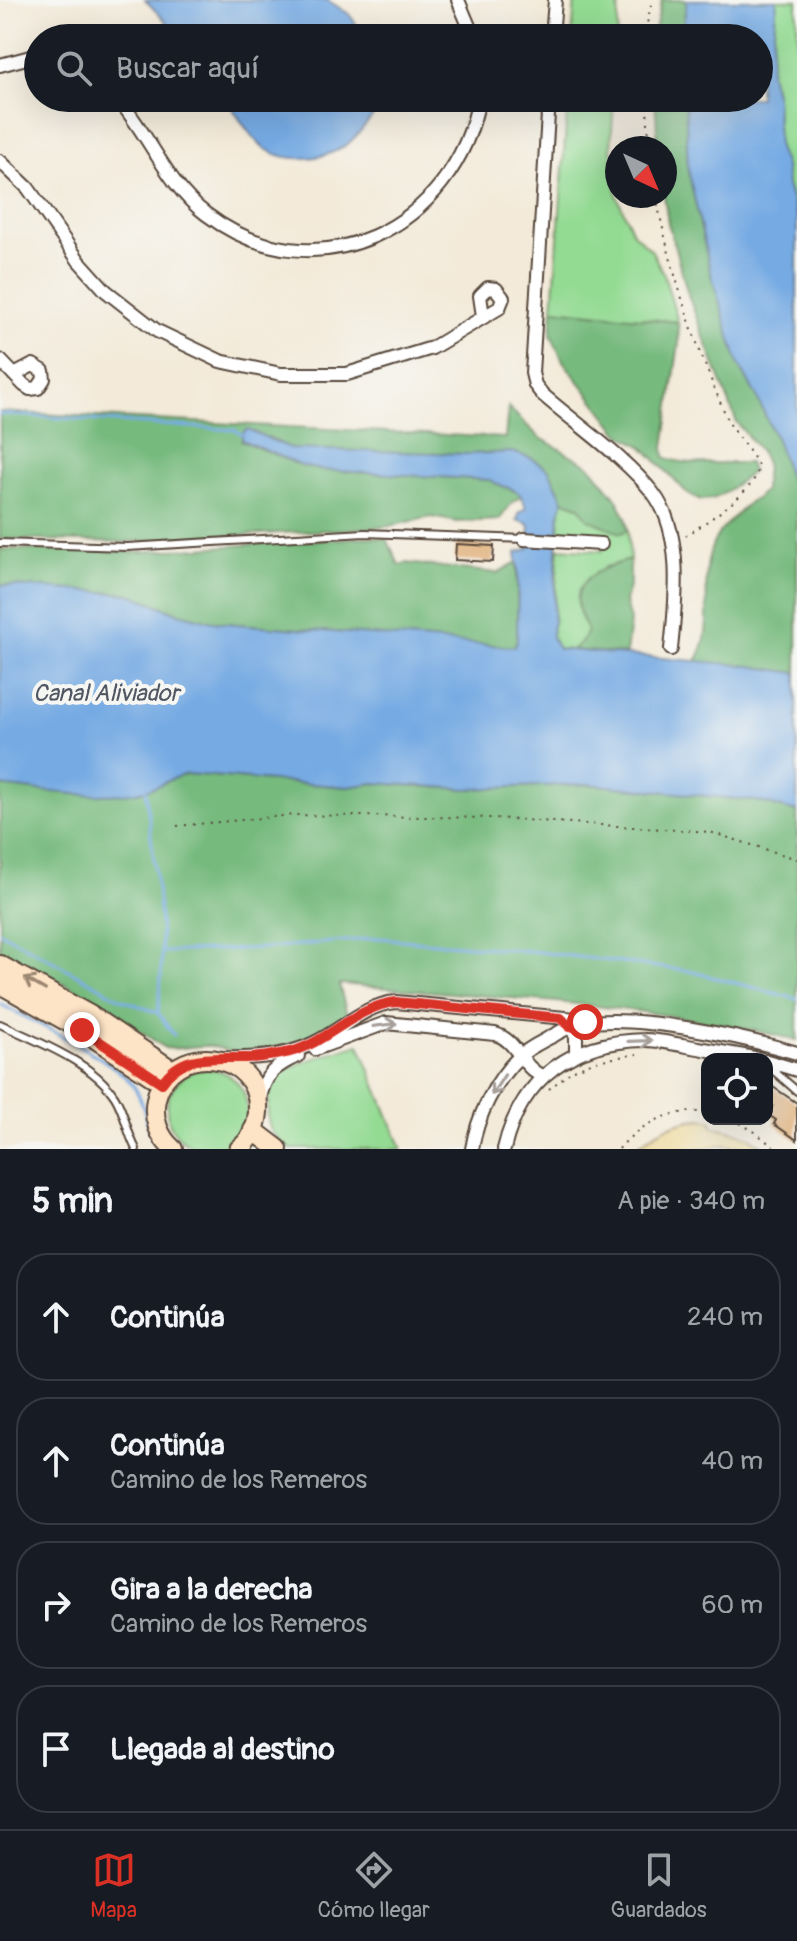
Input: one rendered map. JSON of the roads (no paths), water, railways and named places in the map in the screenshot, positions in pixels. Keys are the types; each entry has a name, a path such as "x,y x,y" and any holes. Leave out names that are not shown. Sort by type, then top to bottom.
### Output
{"main road":[{"path":"0,965 90,1015 167,1077"},
{"path":"0,984 167,1077"},
{"path":"173,1149 160,1133 154,1105 167,1077 186,1061 200,1057 228,1061 240,1069 256,1092 258,1106 247,1143 278,1149"}],"street":[{"path":"458,0 468,24"},
{"path":"553,24 555,0"},
{"path":"0,65 24,59"},
{"path":"127,112 180,187 204,212 258,241 327,249 375,236 398,225 419,209 448,177 462,153 476,112"},
{"path":"548,112 532,373 535,385 542,394 633,472 654,494 673,545 677,590 671,649"},
{"path":"0,161 28,188 79,261 106,291 157,331 220,361 273,373 347,374 432,348 453,338 483,316"},
{"path":"0,360 14,375"},
{"path":"524,539 601,544"},
{"path":"214,1058 250,1059 292,1052 381,1003 396,1002 566,1022 636,1023 707,1032 797,1053"},
{"path":"566,1022 576,1035 576,1054"},
{"path":"472,1149 487,1101 520,1056 566,1022"},
{"path":"258,1106 262,1086 270,1072 282,1063 386,1023 495,1034 510,1042 529,1068 542,1076"},
{"path":"504,1149 508,1129 521,1104 542,1076 576,1054 604,1043 648,1040 725,1053"},
{"path":"773,1064 797,1070"}],"lane":[{"path":"0,543 127,547 365,533 524,539"},
{"path":"0,1024 59,1052 102,1080 116,1099 136,1149"},
{"path":"773,1069 797,1091"}],"water":[{"path":"145,0 327,0 349,14 356,24 168,24"},
{"path":"687,0 777,0 773,42 773,24 683,24"},
{"path":"773,85 778,148 797,218 797,500 776,439 738,363 711,274 688,169 686,112 773,112"},
{"path":"235,112 376,112 343,147 310,158 285,157 264,148"},
{"name":"Canal Aliviador","path":"247,429 292,449 471,454 512,452 533,459 549,470 563,500 559,518 552,638 558,649 743,665 797,673 797,812 757,801 587,784 467,789 374,783 348,787 187,774 151,789 112,795 0,786 0,585 130,594 175,612 213,622 514,647 517,640 516,553 528,549 530,525 517,520 520,512 526,509 517,492 490,480 321,470 302,466 242,440 242,434"}],"waterway":[{"path":"0,414 235,430 242,434"},
{"path":"146,791 160,929 158,1013"},
{"path":"0,932 121,999 158,1013 174,1035"},
{"path":"163,952 266,948 379,938 539,952 689,971 797,999"},
{"path":"0,1004 70,1041 122,1074 139,1096 152,1136"}]}
